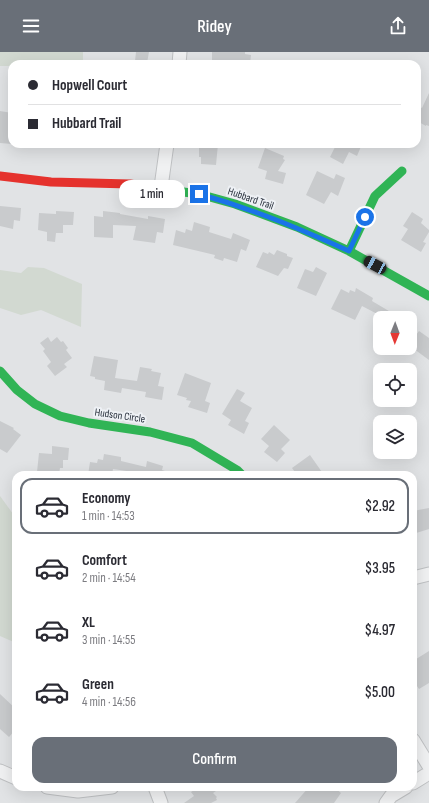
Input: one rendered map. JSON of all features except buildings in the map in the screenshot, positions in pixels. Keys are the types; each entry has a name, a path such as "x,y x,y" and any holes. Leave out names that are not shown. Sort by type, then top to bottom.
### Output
{"street":[{"path":"161,187 167,148"},
{"path":"349,251 375,196 402,171"},
{"name":"Hubbard Trail","path":"0,176 51,182 130,184 161,187 199,194 235,204 297,227 349,251 429,296"},
{"name":"Hudson Circle","path":"0,371 17,390 35,404 60,416 89,423 150,432 192,444 238,471"},
{"path":"417,577 429,574"},
{"path":"417,746 429,766"},
{"path":"0,771 12,776"},
{"path":"417,780 429,773"},
{"path":"156,791 161,803"},
{"path":"386,803 391,796 399,791"}],"shaded area":[{"path":"0,52 83,52 83,60 8,60 8,66 0,66"},
{"path":"28,267 44,268 82,284 81,327 41,310 21,315 0,308 0,270 21,273"},
{"path":"0,496 12,512 12,641 0,636"}],"traffic: fast":[{"path":"349,251 375,196 402,171"},
{"path":"168,190 199,194 235,204 297,227 349,251 429,296"},
{"path":"0,371 17,390 35,404 60,416 89,423 150,432 192,443 238,471"}],"traffic: jam":[{"path":"0,176 51,182 130,184 168,190"}],"route":[{"path":"199,194 235,204 266,215 297,227 349,251 365,217"}]}
